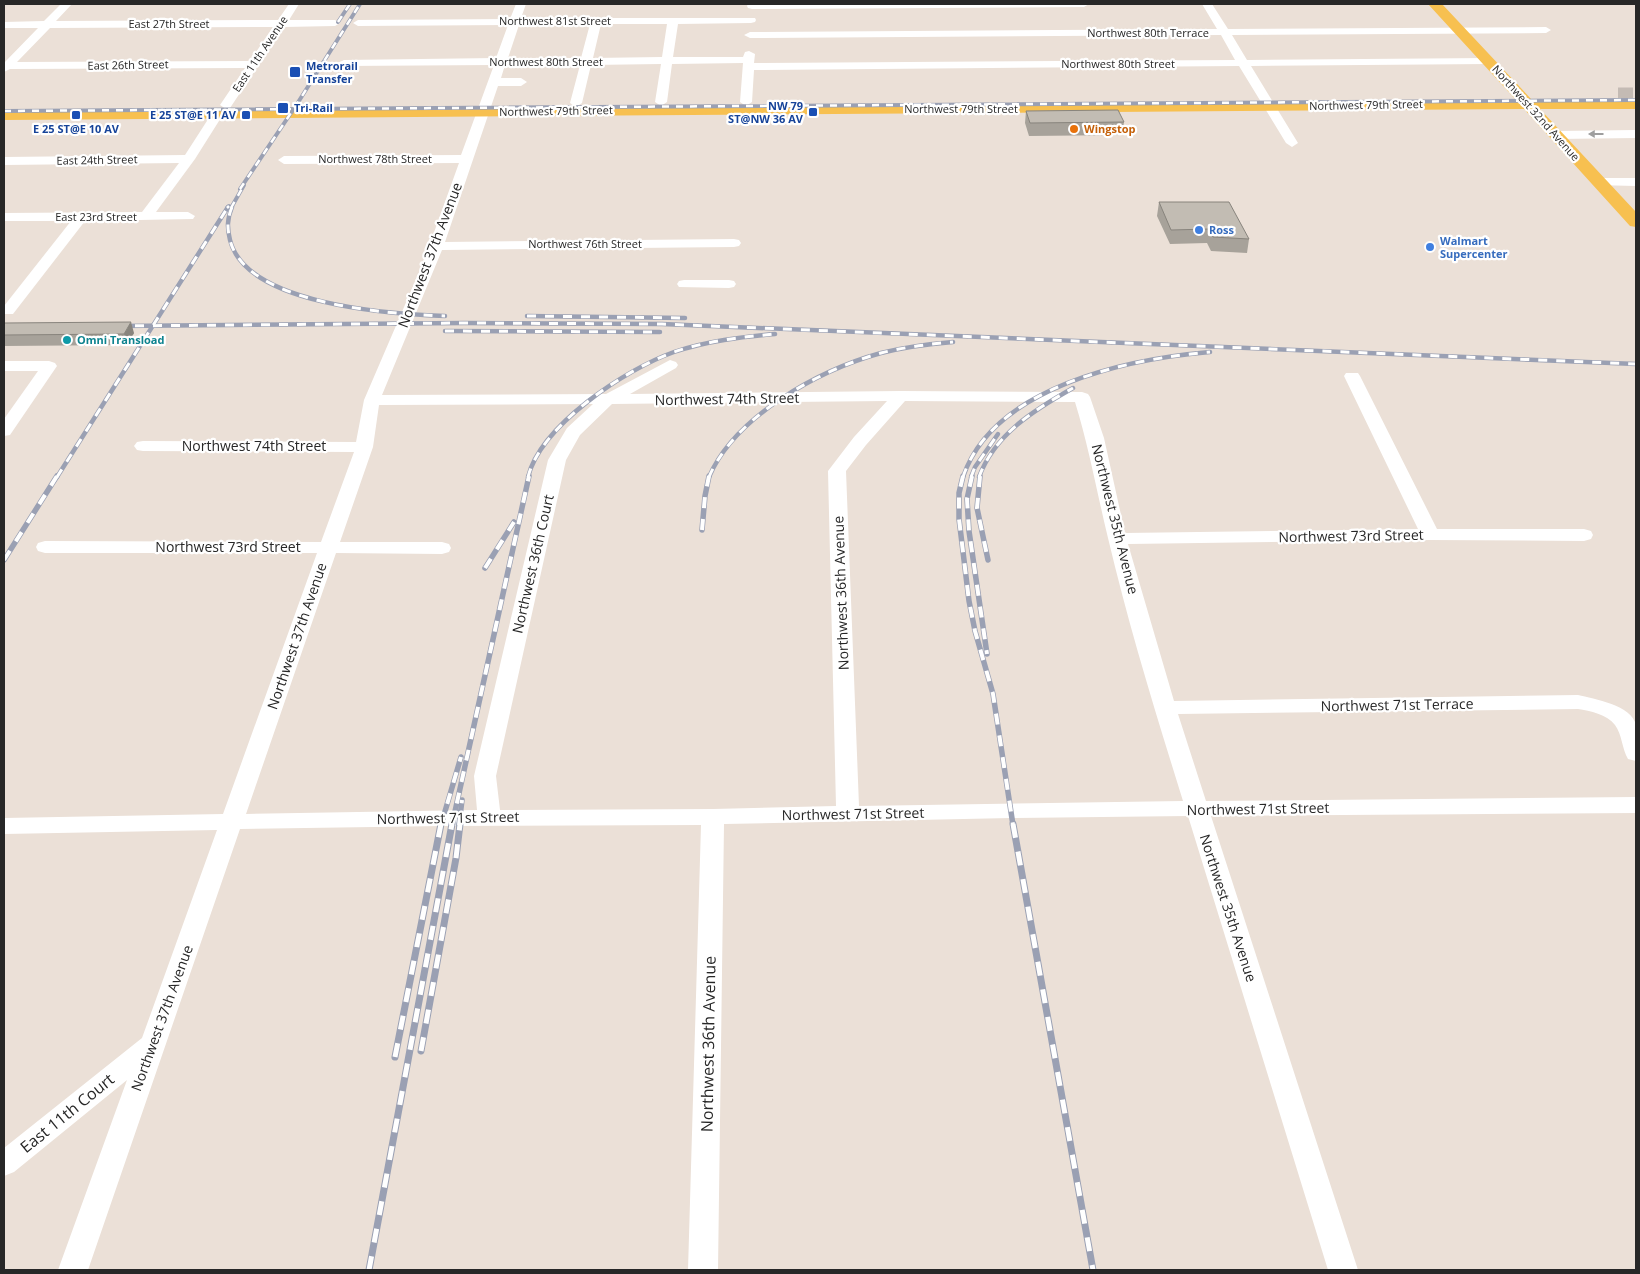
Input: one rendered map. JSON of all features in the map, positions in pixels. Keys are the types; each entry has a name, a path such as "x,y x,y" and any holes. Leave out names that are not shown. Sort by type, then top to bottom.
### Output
{"main road":[{"name":"Northwest 32nd Avenue","path":"1435,4 1636,222"},
{"name":"Northwest 79th Street","path":"1524,100 1618,95"},
{"name":"Northwest 79th Street","path":"120,110 1524,100 1636,104"},
{"name":"Northwest 79th Street","path":"484,108 576,103 661,102 1266,102"},
{"path":"4,107 120,110"},
{"path":"4,115 120,110"}],"street":[{"path":"5,67 67,4"},
{"name":"East 11th Avenue","path":"146,216 189,159 294,4"},
{"name":"Northwest 37th Avenue","path":"73,1270 364,447 372,400 436,246 521,4"},
{"path":"980,4 990,34"},
{"path":"746,102 752,5 1084,4"},
{"path":"1207,4 1292,144"},
{"path":"661,102 673,20"},
{"name":"Northwest 81st Street","path":"358,22 751,20"},
{"path":"576,103 596,21"},
{"name":"East 27th Street","path":"4,25 335,23"},
{"name":"Northwest 80th Terrace","path":"750,35 1546,30"},
{"name":"Northwest 80th Street","path":"344,63 668,61 748,63 1243,64 1488,61"},
{"name":"East 26th Street","path":"5,67 253,64"},
{"path":"493,82 521,82"},
{"path":"1556,134 1636,134"},
{"name":"East 24th Street","path":"4,161 189,159"},
{"name":"Northwest 78th Street","path":"284,160 466,159"},
{"path":"1600,182 1636,182"},
{"path":"8,311 81,216"},
{"name":"East 23rd Street","path":"4,217 188,216"},
{"name":"Northwest 76th Street","path":"436,246 734,243"},
{"path":"684,284 729,284"},
{"name":"Northwest 36th Court","path":"489,818 485,776 557,460 573,432 607,400 670,365"},
{"path":"4,366 49,366 4,431"},
{"path":"1352,376 1430,534"},
{"name":"Northwest 74th Street","path":"372,400 607,400 901,396 1082,397"},
{"name":"Northwest 36th Avenue","path":"848,814 837,471 860,441 901,396"},
{"name":"Northwest 35th Avenue","path":"1082,397 1095,438 1117,540 1165,708 1343,1270"},
{"name":"Northwest 74th Street","path":"143,446 364,447"},
{"name":"Northwest 73rd Street","path":"1117,540 1430,534 1584,534"},
{"name":"Northwest 73rd Street","path":"45,547 442,548"},
{"name":"Northwest 71st Terrace","path":"1165,708 1578,702 1603,707 1624,721 1636,754"},
{"name":"Northwest 71st Street","path":"4,826 489,818 713,817 1011,810 1636,805"},
{"name":"Northwest 36th Avenue","path":"703,1270 713,817"},
{"name":"East 11th Court","path":"4,1164 154,1043"}],"building":[{"path":"1118,110 1124,122 1030,123 1026,111"},
{"path":"1159,202 1229,202 1249,239 1213,237 1209,229 1171,230"},
{"path":"131,322 124,334 4,335 4,323"}],"tunnel":[{"path":"1618,95 1636,95"}],"railway":[{"path":"338,22 350,4"},
{"path":"294,109 360,4"},
{"path":"294,109 1636,100"},
{"path":"4,111 294,109"},
{"path":"240,189 294,109"},
{"path":"231,208 244,185"},
{"path":"153,326 228,207"},
{"path":"232,207 228,224 230,240 242,262 263,279 291,292 323,302 390,312 445,316"},
{"path":"527,316 685,318"},
{"path":"153,326 464,323 662,324 1636,364"},
{"path":"117,326 153,326"},
{"path":"57,477 153,326"},
{"path":"445,331 660,332"},
{"path":"528,477 536,457 567,419 588,401 633,371 654,360 686,348 724,340 775,334"},
{"path":"709,477 721,455 738,434 758,415 806,384 832,371 881,353 953,342"},
{"path":"963,477 979,446 1003,420 1032,400 1067,383 1103,371 1141,362 1210,352"},
{"path":"979,477 986,462 1005,436 1030,414 1073,388"},
{"path":"971,477 975,467 998,434"},
{"path":"4,560 57,476"},
{"path":"452,825 529,476"},
{"path":"702,530 709,476"},
{"path":"963,476 959,493 959,519 969,601 975,631 993,694 1013,825"},
{"path":"972,476 967,499 969,531 987,654"},
{"path":"980,476 977,508 988,560"},
{"path":"485,568 514,522"},
{"path":"441,825 461,757"},
{"path":"459,825 462,800"},
{"path":"395,1057 441,824"},
{"path":"369,1270 452,824"},
{"path":"421,1051 456,858 460,824"},
{"path":"1013,824 1093,1270"}],"place":[{"name":"Metrorail Transfer","path":"295,72"},
{"name":"Tri-Rail","path":"283,108"},
{"name":"NW 79 ST@NW 36 AV","path":"813,112"},
{"name":"E 25 ST@E 10 AV","path":"76,115"},
{"name":"E 25 ST@E 11 AV","path":"246,115"},
{"name":"Wingstop","path":"1074,129"},
{"name":"Ross","path":"1199,230"},
{"name":"Walmart Supercenter","path":"1430,247"},
{"name":"Omni Transload","path":"67,340"}]}
